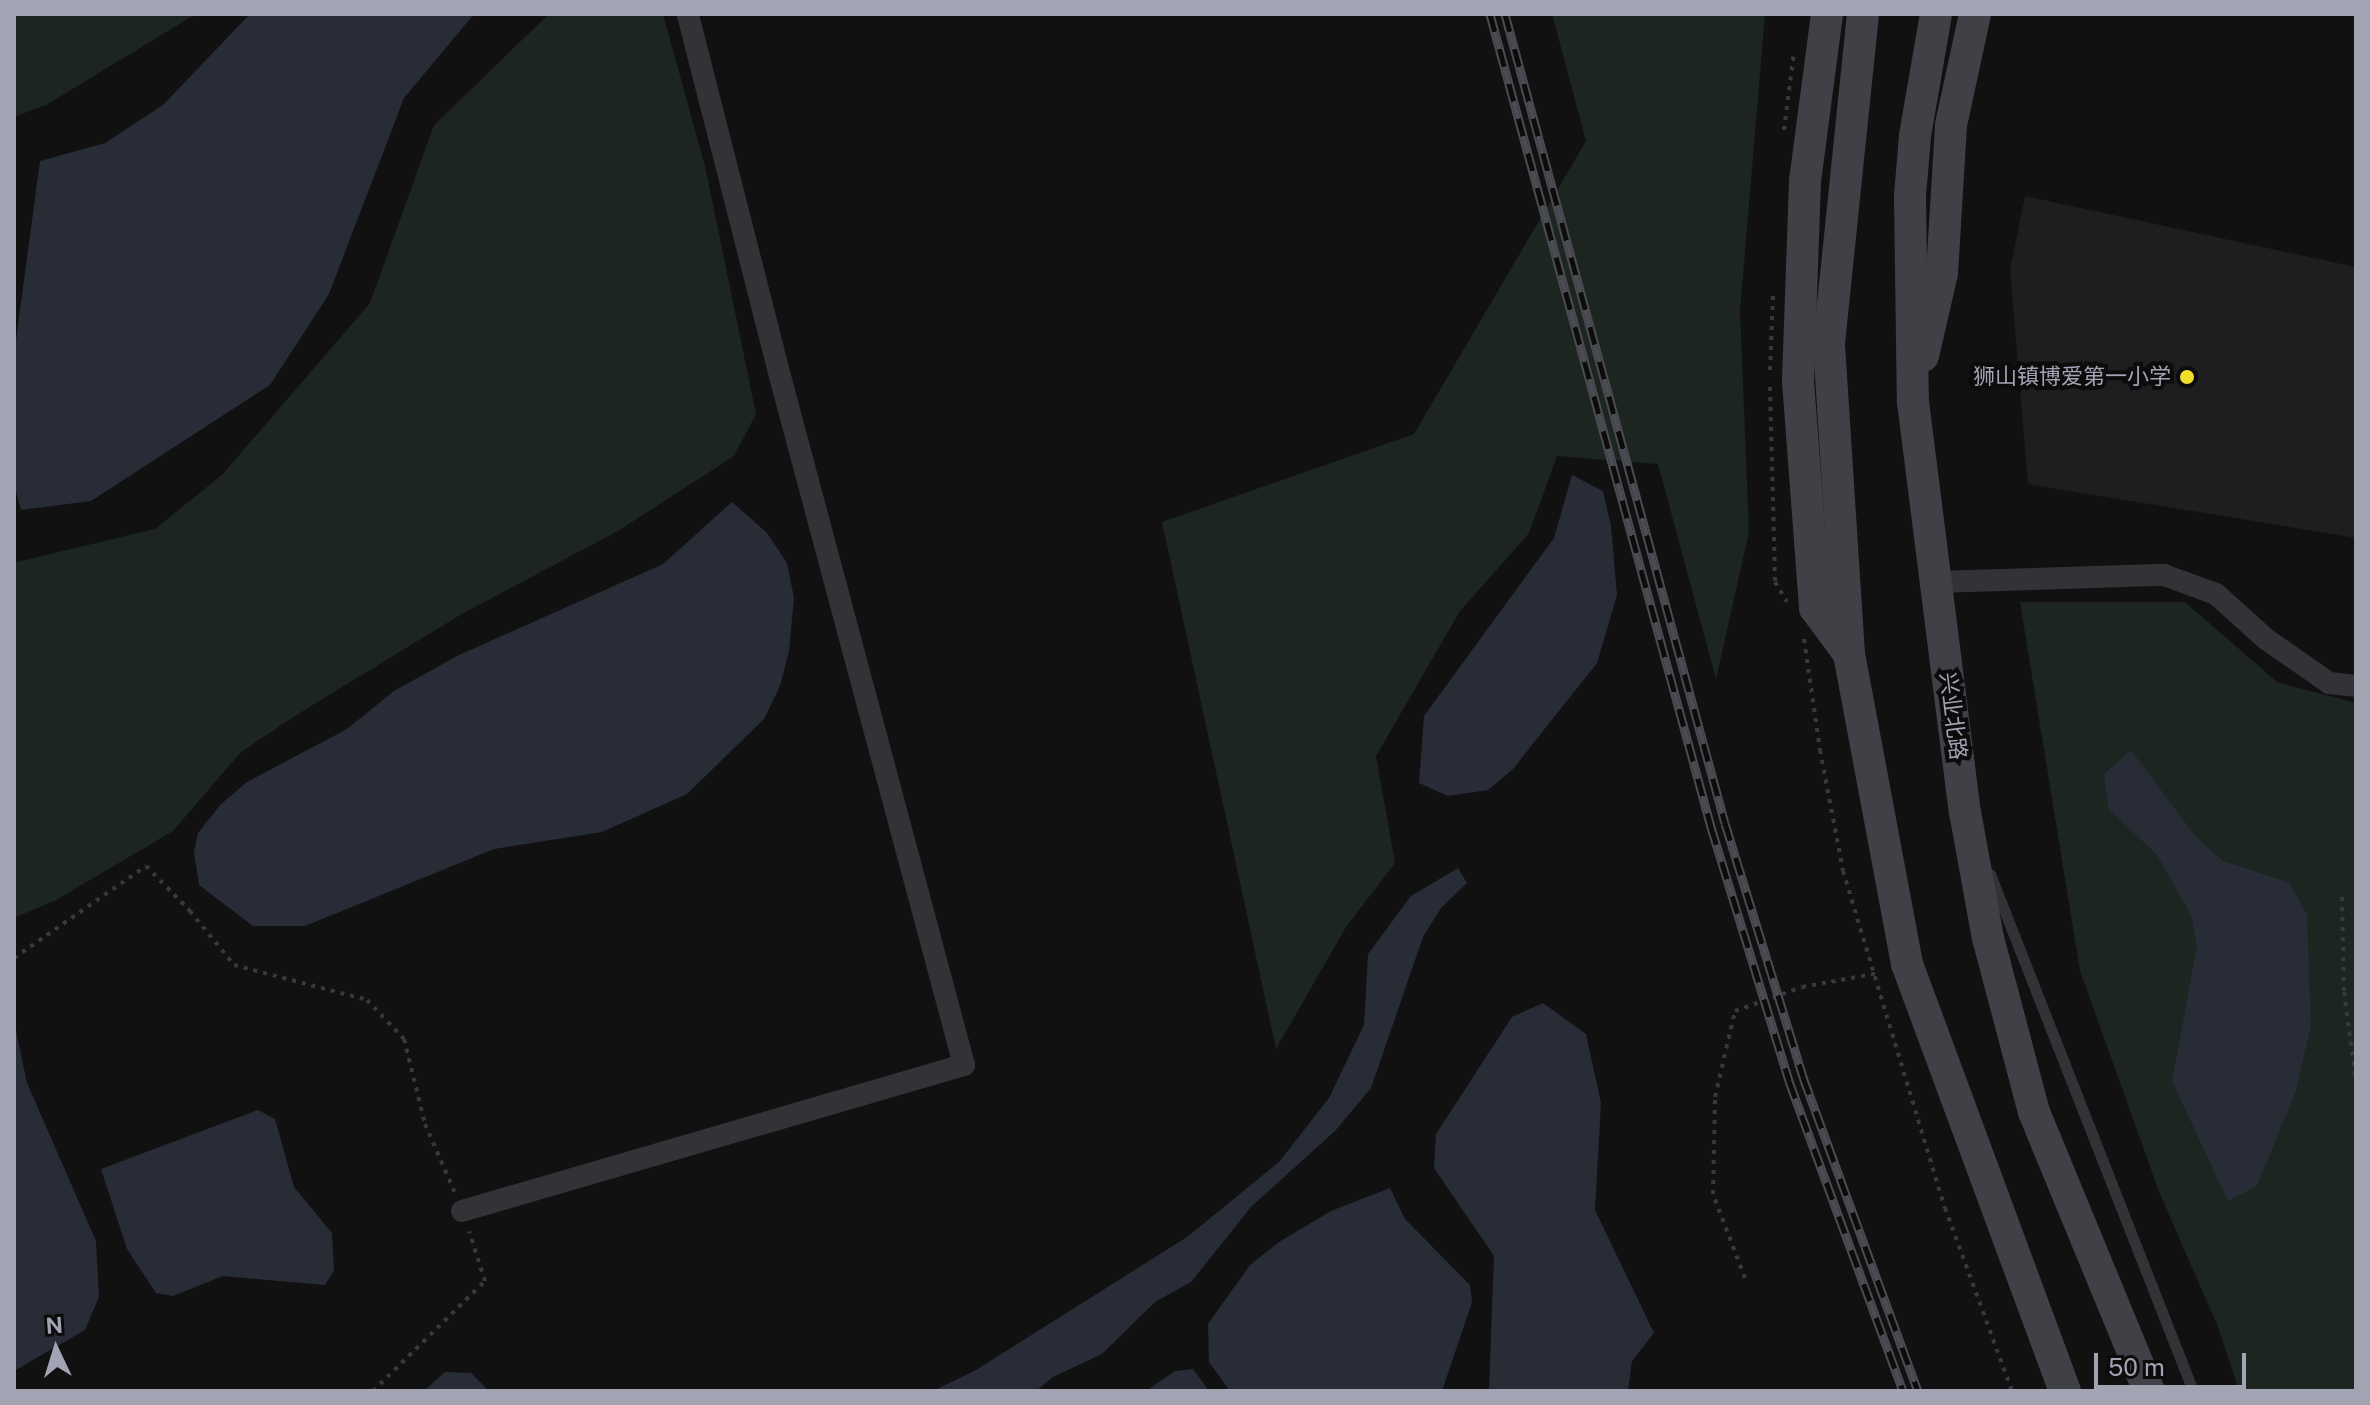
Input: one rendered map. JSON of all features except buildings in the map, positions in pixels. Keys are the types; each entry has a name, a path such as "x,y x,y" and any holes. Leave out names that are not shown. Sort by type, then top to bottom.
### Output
{"main road":[{"path":"1827,14 1805,181 1798,381 1815,608 1849,654"},
{"path":"1863,14 1829,345 1849,654 1907,964 2065,1391"},
{"name":"兴业北路","path":"1936,14 1915,136 1910,196 1913,402 1965,812 1988,938 2034,1112 2149,1391"},
{"path":"1913,402 1942,273 1951,125 1975,14"}],"street":[{"path":"462,1211 964,1065 782,384 688,14"},
{"path":"1936,582 2164,575 2216,594 2266,639 2329,683 2356,686"}],"lane":[{"path":"1965,812 2193,1391"},
{"path":"2138,1361 2160,1391"}],"path":[{"path":"14,958 146,866 190,911 234,965 367,1000 404,1039 425,1124 462,1211 485,1281 373,1391"},
{"path":"2342,897 2344,992 2356,1082"},
{"path":"1745,1278 1713,1194 1715,1097 1735,1011 1802,987 1907,964"}],"shaded area":[{"path":"14,14 196,14 46,105 14,117"},
{"path":"250,14 474,14 404,98 329,294 270,385 91,501 21,510 14,484 16,340 40,161 105,143 163,105"},
{"path":"549,14 663,14 705,166 756,414 734,456 618,531 460,615 298,714 241,752 173,831 56,900 14,918 14,560 17,562 155,529 223,474 370,303 434,125"},
{"path":"1552,14 1765,14 1740,311 1749,532 1716,679 1658,464 1557,456 1529,533 1460,611 1376,756 1395,863 1346,927 1276,1049 1162,522 1414,434 1586,141"},
{"name":"狮山镇博爱第一小学","path":"2025,196 2356,267 2356,538 2028,484 2010,270"},
{"path":"1572,475 1603,491 1611,526 1617,595 1597,663 1513,769 1488,790 1448,796 1419,783 1424,716 1554,538"},
{"path":"732,502 767,533 787,563 794,598 789,651 780,686 764,719 687,794 602,832 494,849 305,926 253,926 199,885 194,852 198,833 221,804 247,782 347,729 394,691 457,656 663,564"},
{"path":"2020,602 2185,602 2277,682 2356,703 2356,1391 2239,1391 2218,1327 2160,1194 2080,971"},
{"path":"2131,750 2196,837 2223,861 2290,883 2307,915 2311,1025 2296,1091 2257,1186 2228,1201 2172,1081 2197,946 2191,915 2157,855 2108,808 2104,774"},
{"path":"1458,868 1467,883 1441,908 1423,937 1371,1088 1335,1131 1251,1207 1191,1282 1155,1302 1102,1354 1053,1377 1036,1391 933,1391 976,1370 1187,1237 1279,1162 1329,1098 1364,1025 1368,954 1411,896"},
{"path":"1543,1003 1586,1034 1601,1103 1595,1210 1654,1333 1632,1361 1628,1391 1489,1391 1494,1256 1434,1168 1436,1134 1512,1017"},
{"path":"14,1021 27,1083 96,1241 99,1297 85,1330 14,1371"},
{"path":"258,1110 275,1119 294,1187 332,1233 334,1270 325,1285 223,1276 173,1296 156,1293 127,1249 101,1169"},
{"path":"1390,1188 1405,1219 1470,1285 1472,1302 1442,1391 1230,1391 1209,1362 1208,1324 1250,1265 1279,1242 1331,1211"},
{"path":"1193,1369 1209,1391 1146,1391 1175,1371"},
{"path":"445,1372 471,1373 489,1391 424,1391"}],"railway":[{"path":"1490,14 1711,827 1789,1081 1903,1391"},
{"path":"1505,14 1725,823 1803,1077 1918,1391"}],"place":[{"name":"狮山镇博爱第一小学","path":"2187,377"}]}
